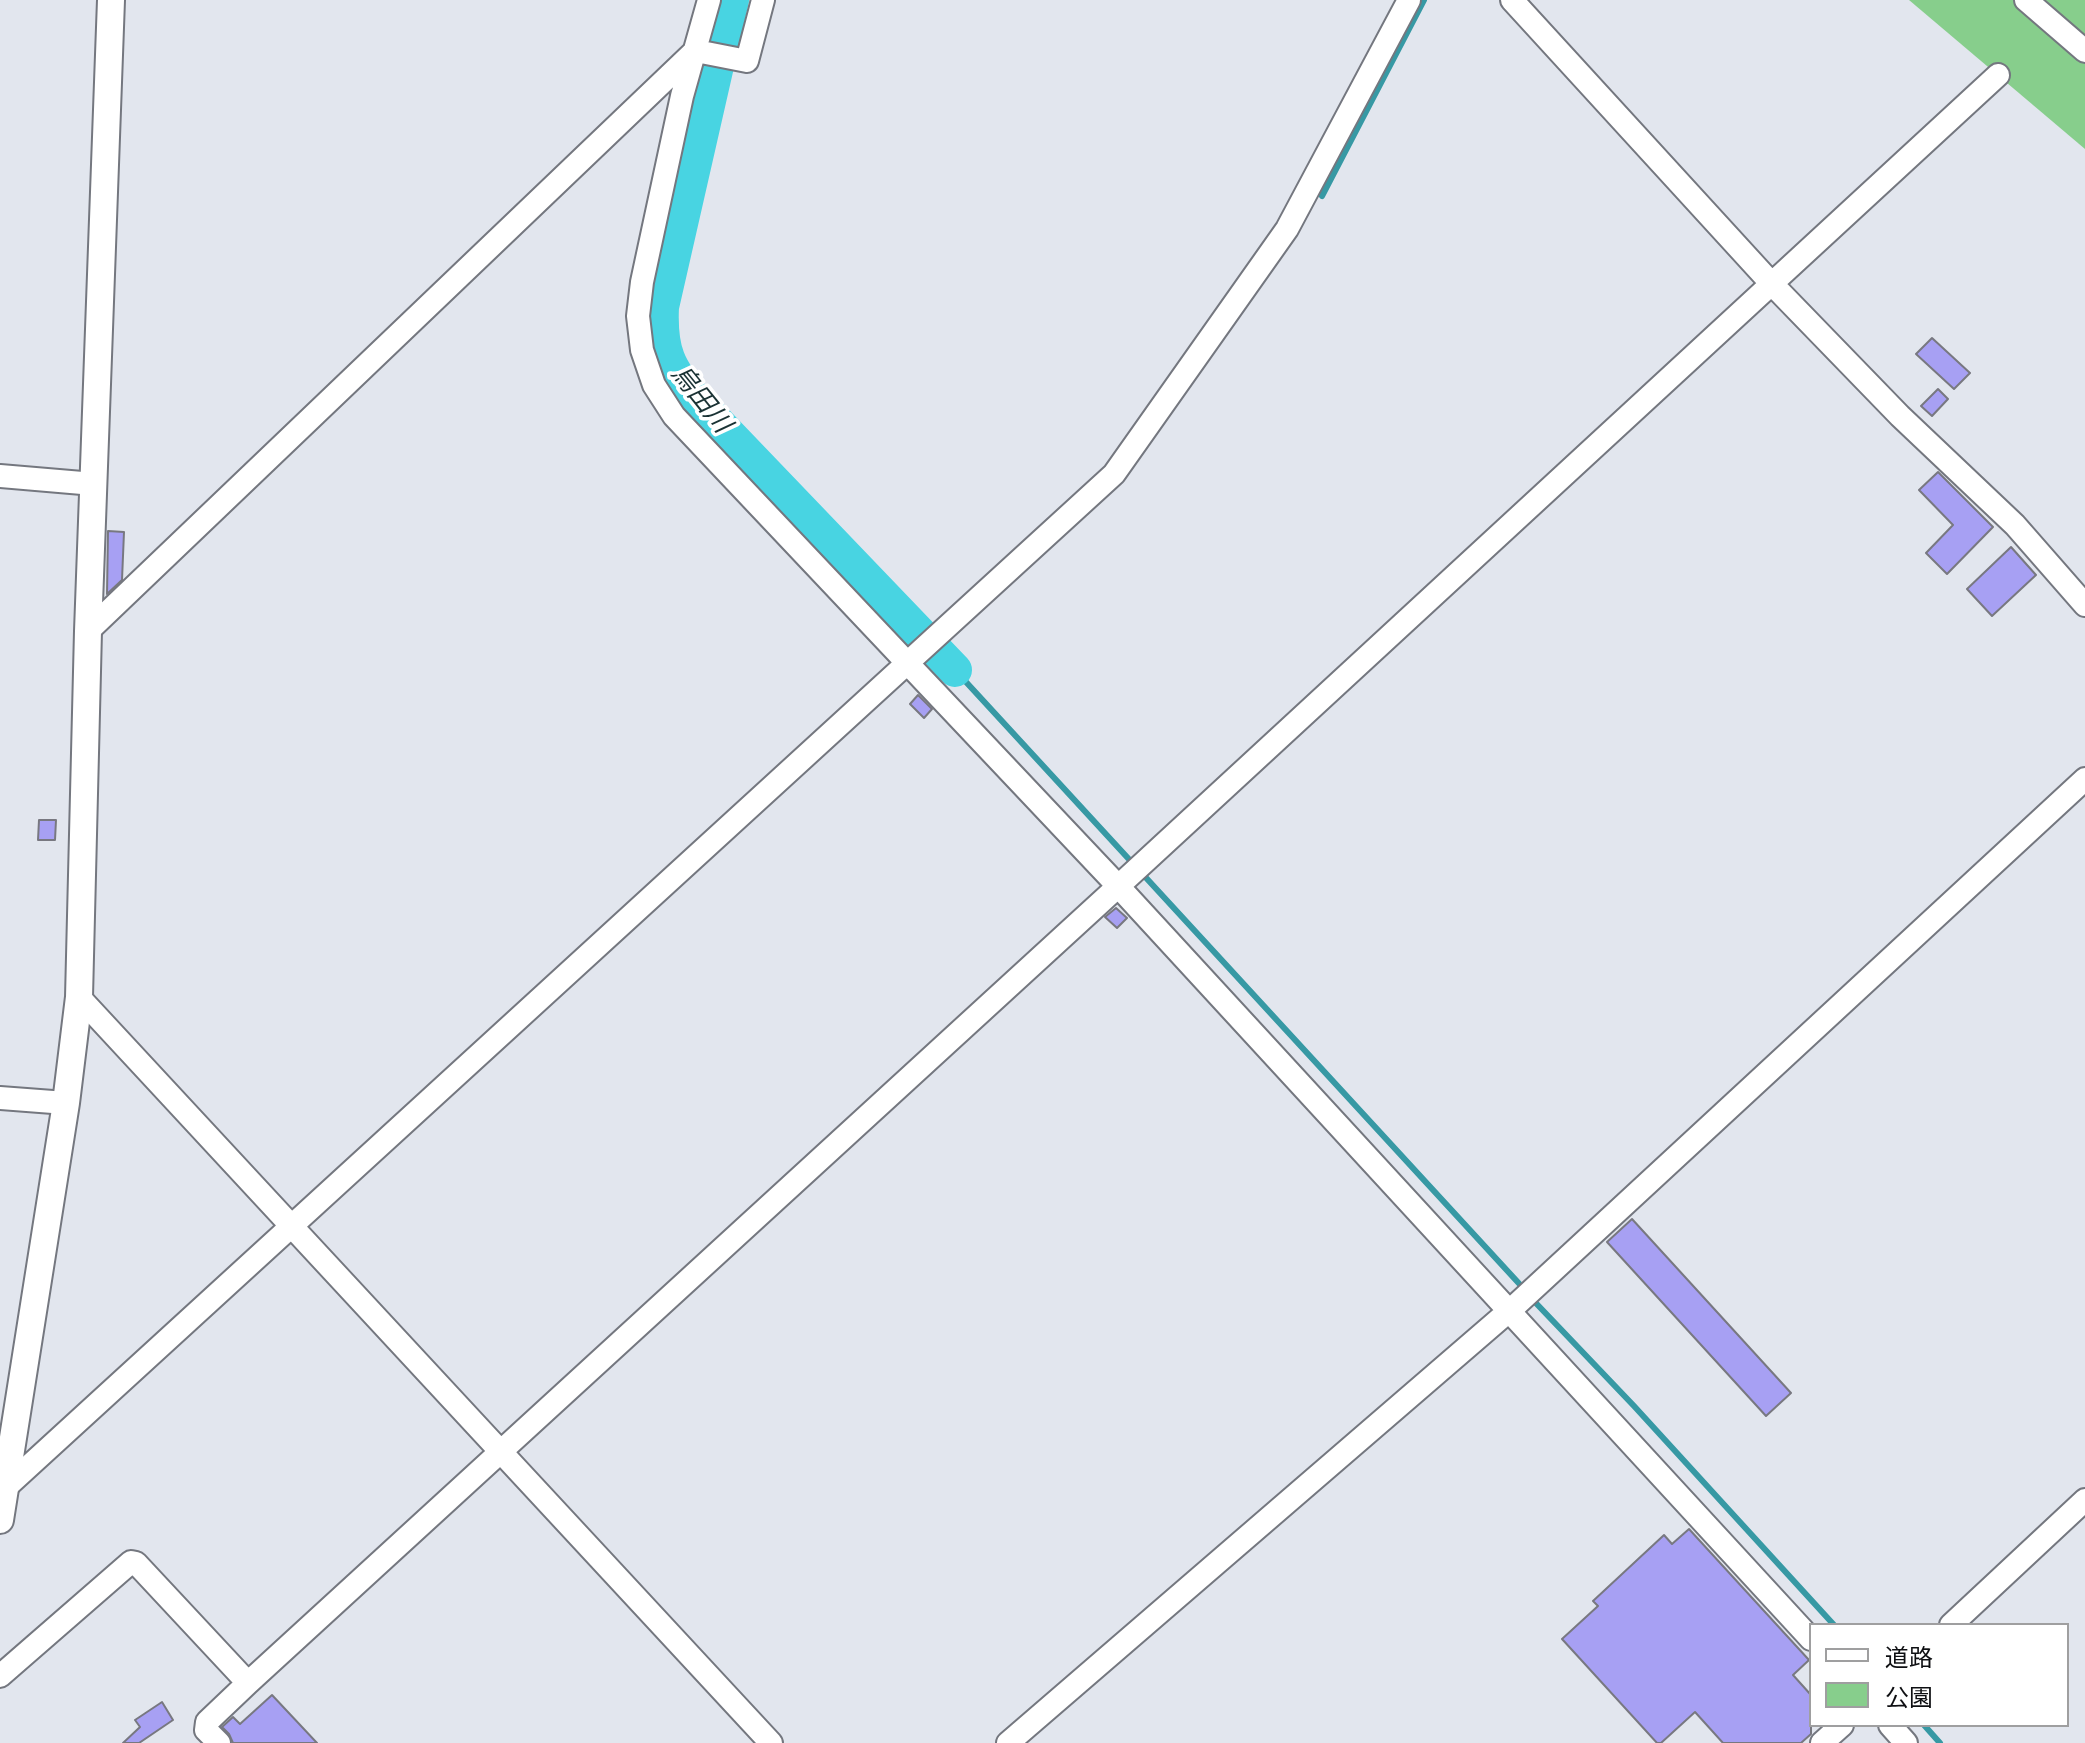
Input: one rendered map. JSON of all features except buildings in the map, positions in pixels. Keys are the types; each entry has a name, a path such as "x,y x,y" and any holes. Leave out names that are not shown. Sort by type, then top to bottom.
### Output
{"street":[{"path":"0,1520 66,1103 79,997 88,631 111,0"},
{"path":"709,0 701,52 682,96 642,282 638,316 642,350 654,385 674,416 914,659 1514,1307 1809,1637"},
{"path":"701,52 747,61 763,0"},
{"path":"4,1489 1114,474 1287,229 1409,0"},
{"path":"1512,0 1771,283 1900,416 2015,525 2085,605"},
{"path":"2026,0 2085,51"},
{"path":"88,631 701,52"},
{"path":"219,1743 206,1730 207,1722 248,1683 1998,75"},
{"path":"0,476 94,484"},
{"path":"1008,1743 1514,1307 2085,779"},
{"path":"79,997 771,1743"},
{"path":"0,1098 66,1103"},
{"path":"1953,1623 2085,1500"},
{"path":"0,1676 131,1562 136,1563 248,1683"},
{"path":"1822,1743 1840,1727"},
{"path":"1892,1727 1906,1743"}],"green space":[{"path":"1909,0 2085,0 2085,149"}],"waterway":[{"name":"烏田川","path":"732,0 662,307 668,358 679,379 697,401 955,670"},
{"path":"1322,196 1424,0"},
{"path":"955,670 1525,1290"},
{"path":"1532,1299 1832,1623"},
{"path":"1926,1727 1940,1743"}]}
